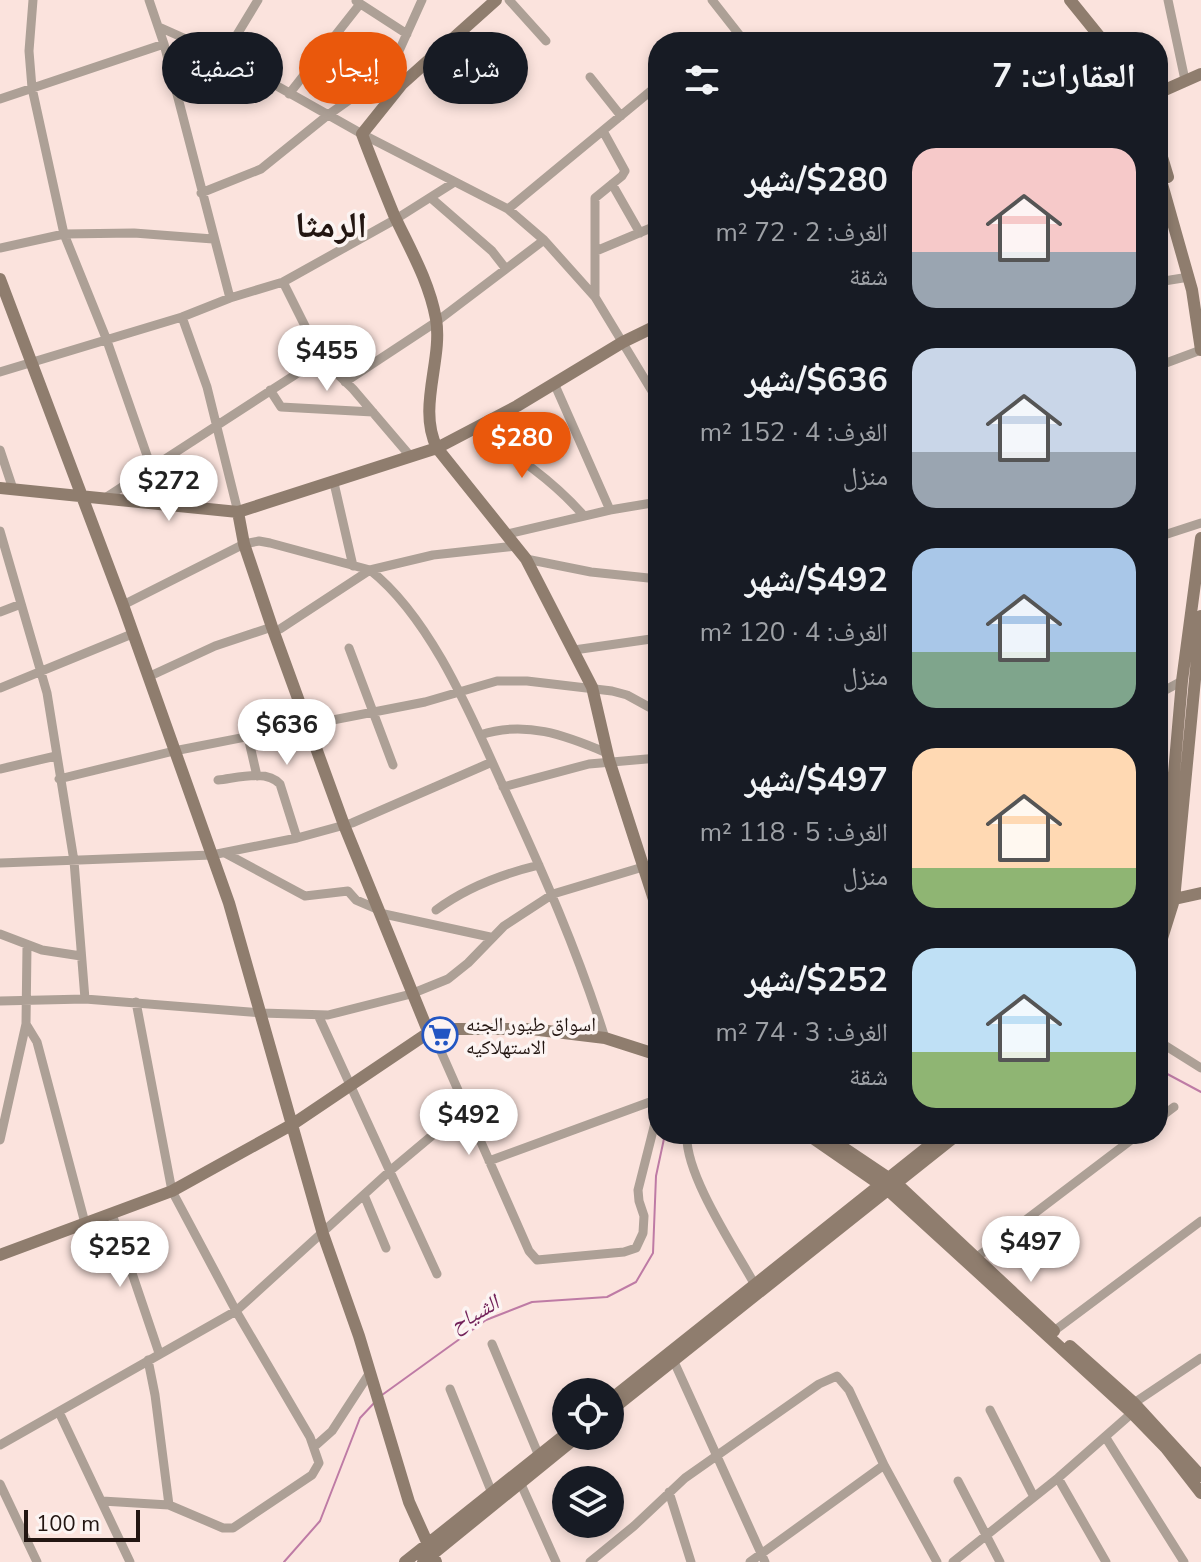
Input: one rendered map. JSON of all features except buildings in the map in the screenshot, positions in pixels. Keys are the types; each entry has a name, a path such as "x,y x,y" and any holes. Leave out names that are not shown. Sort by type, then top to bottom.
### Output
{"main road":[{"path":"407,80 496,0"},
{"path":"1060,0 1085,32"},
{"path":"1070,0 1096,32"},
{"path":"1168,87 1201,74"},
{"path":"386,104 362,134 396,219 420,267 436,322 430,426 437,448 526,559 574,650 592,687 608,756 648,877"},
{"path":"1168,184 1189,269 1201,350"},
{"path":"1168,202 1201,296"},
{"path":"0,279 123,605 174,751 218,854 323,1234 409,1502 430,1555"},
{"path":"6,488 238,512 437,448 648,330"},
{"path":"238,512 276,628 380,911 433,1033"},
{"path":"1201,538 1193,677 1168,900 1201,893"},
{"path":"1168,790 1200,650 1201,616"},
{"path":"0,1255 172,1191 293,1124 433,1033 531,1029 605,1038 648,1052"},
{"path":"823,1144 888,1184 1133,1408 1201,1493"},
{"path":"836,1144 977,1257 1201,1476"},
{"path":"624,1390 672,1356 888,1184 933,1144"},
{"path":"624,1399 755,1285 944,1144"},
{"path":"430,1555 492,1493 552,1445"},
{"path":"405,1562 430,1555 560,1450"}],"street":[{"path":"33,0 29,37 32,88 64,234 106,338 151,467"},
{"path":"149,0 162,37"},
{"path":"239,32 258,0"},
{"path":"407,34 422,0"},
{"path":"509,0 546,41"},
{"path":"712,0 737,32"},
{"path":"1168,0 1185,80"},
{"path":"289,94 358,2 404,32"},
{"path":"159,27 170,32"},
{"path":"0,99 162,45"},
{"path":"590,77 621,116"},
{"path":"283,90 453,183 508,209 544,240 595,297 648,384"},
{"path":"508,209 648,92"},
{"path":"179,104 230,298"},
{"path":"201,193 261,169 344,104"},
{"path":"595,297 595,198 625,171 603,131"},
{"path":"0,372 182,317 283,282 396,219 453,183"},
{"path":"612,184 640,233"},
{"path":"431,198 492,251 506,269"},
{"path":"596,251 648,229"},
{"path":"0,248 64,234 134,233 213,239"},
{"path":"345,382 436,322 544,240"},
{"path":"1168,278 1189,269"},
{"path":"283,282 321,358 411,457"},
{"path":"182,317 202,368 238,512"},
{"path":"1168,362 1201,350"},
{"path":"105,498 321,358"},
{"path":"554,383 610,510"},
{"path":"270,390 281,407 373,412"},
{"path":"475,429 554,484 584,516"},
{"path":"0,450 6,488"},
{"path":"334,483 353,566"},
{"path":"507,534 648,504"},
{"path":"1168,534 1201,523"},
{"path":"0,531 42,672 74,861 85,999"},
{"path":"123,605 246,541 270,543 370,570 395,593 440,657 460,693 553,894 582,966 605,1038"},
{"path":"148,677 215,646 276,628 370,570 412,559 516,546"},
{"path":"526,559 591,572 648,578"},
{"path":"0,612 21,604"},
{"path":"0,688 132,634"},
{"path":"574,650 648,639"},
{"path":"349,648 393,765"},
{"path":"1168,689 1193,677"},
{"path":"59,779 174,751 373,712 509,680 592,687 627,695 648,707"},
{"path":"480,735 503,729 539,730 569,737 608,756"},
{"path":"248,737 257,776"},
{"path":"0,769 56,756"},
{"path":"503,787 608,756 648,758"},
{"path":"0,863 218,854 297,838 348,824 492,762"},
{"path":"218,780 257,776 274,778 280,784 297,838"},
{"path":"218,854 305,896 348,891 356,900 380,911 490,937"},
{"path":"436,910 452,898 501,875 539,865"},
{"path":"0,1001 85,999 319,1017 414,993 457,972 490,937 553,894 643,867"},
{"path":"0,934 27,946 81,956"},
{"path":"0,1140 26,1024 27,946"},
{"path":"102,1501 169,1505 223,1528 237,1527 312,1475 319,1463 298,1414 236,1311 172,1191 136,1002"},
{"path":"319,1017 437,1274"},
{"path":"26,1024 37,1042 85,1223"},
{"path":"433,1033 533,1259 632,1250 641,1242 644,1216 638,1190 650,1144"},
{"path":"1168,1047 1201,1068"},
{"path":"489,1161 648,1103"},
{"path":"1168,1112 1174,1107"},
{"path":"0,1445 236,1311 391,1170 465,1108"},
{"path":"687,1144 690,1160 712,1208 755,1285"},
{"path":"977,1257 1126,1144"},
{"path":"364,1195 386,1248"},
{"path":"112,1214 159,1353"},
{"path":"1054,1331 1201,1221"},
{"path":"492,1344 539,1456"},
{"path":"672,1356 763,1558"},
{"path":"953,1562 1106,1438 1133,1408 1201,1358"},
{"path":"148,1360 169,1505"},
{"path":"314,1447 332,1431 369,1374"},
{"path":"590,1562 669,1492 717,1455 819,1384 837,1376 849,1390 884,1465 937,1562"},
{"path":"450,1389 492,1493"},
{"path":"990,1410 1034,1497"},
{"path":"59,1412 130,1562"},
{"path":"1106,1438 1184,1562"},
{"path":"750,1562 763,1558 884,1465"},
{"path":"1058,1478 1106,1562"},
{"path":"958,1481 1000,1562"},
{"path":"520,1482 556,1562"},
{"path":"0,1484 37,1562"},
{"path":"669,1492 691,1562"}],"waterway":[{"name":"الشياح","path":"1168,1074 1201,1092"},
{"name":"الشياح","path":"382,1395 486,1320 532,1302 607,1297 636,1282 653,1253 656,1176 663,1144"},
{"name":"الشياح","path":"284,1562 320,1521 360,1418 375,1402"}],"place":[{"name":"اسواق طيور الجنه الاستهلاكيه","path":"440,1035"}],"district":[{"name":"الرمثا","path":"331,224"}]}
